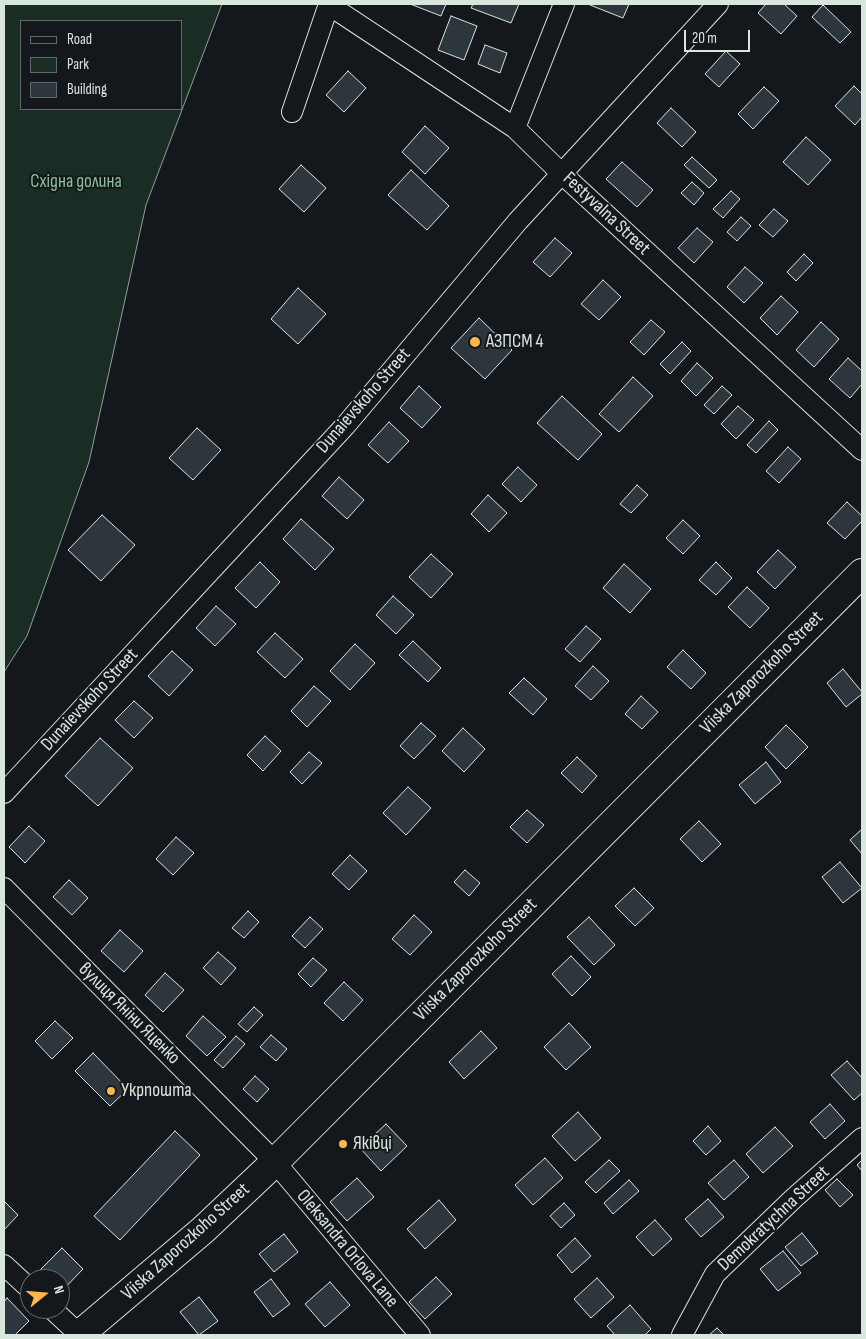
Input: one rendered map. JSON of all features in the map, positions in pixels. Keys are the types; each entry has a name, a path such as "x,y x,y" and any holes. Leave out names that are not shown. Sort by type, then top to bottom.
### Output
{"street":[{"path":"292,112 329,4"},
{"name":"Festyvalna Street","path":"329,4 516,128 562,174 862,450"},
{"path":"516,128 564,4"},
{"name":"Dunaievskoho Street","path":"4,793 345,426 518,221 718,4"},
{"name":"Viiska Zaporozkoho Street","path":"80,1335 203,1230 275,1162 862,573"},
{"name":"вулиця Яніни Яценко","path":"4,888 275,1162"},
{"name":"Demokratychna Street","path":"682,1335 715,1274 794,1198 862,1138"},
{"name":"Oleksandra Orlova Lane","path":"275,1162 420,1335"},
{"path":"4,1265 20,1280"},
{"path":"63,1319 80,1335"}],"green space":[{"name":"Східна долина","path":"4,4 222,4 182,110 182,20 20,20 20,110 182,110 146,205 89,462 27,636 4,672"}],"building":[{"path":"410,4 446,4 441,16"},
{"path":"473,4 519,4 511,23 471,8"},
{"path":"591,4 629,4 623,18"},
{"path":"766,4 784,4 797,16 781,34 758,13"},
{"path":"823,5 851,32 840,43 812,17"},
{"path":"451,16 477,26 464,60 438,50"},
{"path":"485,45 507,53 500,73 478,64"},
{"path":"726,51 740,64 719,87 705,74"},
{"path":"348,71 366,88 344,112 326,95"},
{"path":"854,86 862,94 862,117 855,125 835,106"},
{"path":"764,87 779,101 753,129 738,114"},
{"path":"671,108 696,132 682,147 657,123"},
{"path":"425,126 449,148 425,174 402,152"},
{"path":"806,137 831,160 808,185 783,162"},
{"path":"692,157 717,180 709,188 684,165"},
{"path":"622,162 653,190 637,207 606,179"},
{"path":"301,165 326,188 304,212 279,189"},
{"path":"411,170 449,206 427,230 388,195"},
{"path":"692,182 704,193 694,205 681,193"},
{"path":"731,191 740,199 723,218 713,209"},
{"path":"774,209 788,221 773,237 759,225"},
{"path":"741,217 751,226 737,241 727,232"},
{"path":"697,228 713,242 694,263 678,248"},
{"path":"555,238 572,253 550,277 533,262"},
{"path":"804,254 813,263 796,281 787,272"},
{"path":"745,267 763,283 744,303 727,287"},
{"path":"603,280 621,297 599,320 581,304"},
{"path":"298,288 326,314 298,344 271,319"},
{"path":"781,296 798,312 777,335 760,318"},
{"path":"479,318 512,350 485,379 451,348"},
{"path":"651,320 665,332 644,355 630,342"},
{"path":"821,322 839,339 814,367 796,350"},
{"path":"682,342 691,351 670,374 660,364"},
{"path":"848,358 862,371 862,384 850,398 829,379"},
{"path":"697,363 713,378 696,396 681,381"},
{"path":"633,377 653,396 619,432 599,414"},
{"path":"419,386 441,407 422,428 400,408"},
{"path":"722,386 732,395 714,414 704,405"},
{"path":"562,396 602,434 578,460 537,423"},
{"path":"738,406 754,420 736,439 721,424"},
{"path":"769,421 778,430 756,453 747,445"},
{"path":"389,422 409,441 388,463 368,445"},
{"path":"197,428 221,450 193,480 169,458"},
{"path":"788,447 801,459 779,483 766,471"},
{"path":"518,467 537,485 521,502 502,484"},
{"path":"339,477 364,500 347,519 322,496"},
{"path":"637,485 648,495 631,513 620,504"},
{"path":"488,495 507,513 489,532 471,514"},
{"path":"847,502 862,516 862,521 845,539 827,523"},
{"path":"102,515 135,545 101,581 68,550"},
{"path":"301,519 334,549 315,570 283,539"},
{"path":"683,520 700,536 683,554 666,538"},
{"path":"778,550 796,567 775,589 757,572"},
{"path":"431,554 453,574 431,598 409,577"},
{"path":"260,562 280,582 256,608 235,588"},
{"path":"716,562 732,578 716,595 699,580"},
{"path":"624,564 651,589 630,613 603,588"},
{"path":"747,587 769,608 750,628 728,607"},
{"path":"393,596 414,615 396,634 376,615"},
{"path":"216,606 236,624 215,646 196,628"},
{"path":"586,626 601,639 580,662 565,649"},
{"path":"275,633 303,659 285,678 257,652"},
{"path":"413,641 441,668 428,682 399,655"},
{"path":"355,644 375,663 350,690 330,671"},
{"path":"683,650 706,673 691,689 667,667"},
{"path":"172,651 193,670 169,696 148,676"},
{"path":"593,666 609,681 591,700 575,686"},
{"path":"843,669 862,692 846,707 827,683"},
{"path":"524,678 547,699 533,715 509,693"},
{"path":"314,686 331,701 307,727 291,711"},
{"path":"641,696 658,712 642,729 625,714"},
{"path":"134,701 153,718 134,738 115,720"},
{"path":"421,723 436,736 414,759 400,746"},
{"path":"786,725 808,747 786,769 765,747"},
{"path":"463,728 485,749 464,772 442,751"},
{"path":"265,736 281,751 263,771 247,755"},
{"path":"100,738 133,768 98,806 65,776"},
{"path":"309,752 322,763 302,784 290,772"},
{"path":"577,757 597,776 582,793 561,773"},
{"path":"766,762 781,782 755,804 739,785"},
{"path":"408,787 431,808 406,835 383,813"},
{"path":"527,810 544,825 527,843 510,827"},
{"path":"699,821 721,844 702,862 680,839"},
{"path":"29,826 45,841 25,863 9,847"},
{"path":"862,829 862,854 850,840"},
{"path":"176,837 194,853 173,875 156,859"},
{"path":"350,855 367,871 349,890 332,874"},
{"path":"840,862 862,888 843,903 822,877"},
{"path":"465,870 480,883 469,896 454,882"},
{"path":"69,880 88,898 72,915 53,897"},
{"path":"634,888 654,908 635,926 615,906"},
{"path":"248,911 259,922 244,938 232,928"},
{"path":"414,915 432,932 410,955 392,939"},
{"path":"310,917 323,929 305,948 292,936"},
{"path":"589,917 615,945 594,965 567,937"},
{"path":"120,930 143,951 124,972 101,951"},
{"path":"218,952 236,968 221,985 203,968"},
{"path":"571,956 591,977 572,996 552,974"},
{"path":"313,958 327,970 311,987 298,974"},
{"path":"165,973 184,990 163,1012 145,995"},
{"path":"344,982 363,1000 343,1021 324,1003"},
{"path":"254,1007 263,1015 247,1032 238,1024"},
{"path":"203,1016 226,1037 207,1056 186,1036"},
{"path":"55,1021 73,1038 52,1059 35,1041"},
{"path":"569,1023 591,1047 566,1070 544,1047"},
{"path":"481,1031 497,1048 464,1079 449,1062"},
{"path":"271,1035 287,1049 276,1061 260,1047"},
{"path":"236,1036 245,1044 223,1068 214,1060"},
{"path":"93,1053 128,1089 110,1106 75,1071"},
{"path":"847,1061 862,1078 862,1093 854,1100 831,1075"},
{"path":"255,1076 269,1089 257,1102 243,1089"},
{"path":"830,1104 845,1121 825,1139 810,1122"},
{"path":"578,1112 601,1138 575,1161 552,1136"},
{"path":"386,1124 407,1146 381,1171 360,1148"},
{"path":"708,1126 721,1141 706,1155 693,1141"},
{"path":"775,1127 793,1146 763,1173 746,1154"},
{"path":"175,1131 200,1155 120,1240 94,1216"},
{"path":"545,1158 563,1178 533,1205 515,1185"},
{"path":"609,1160 620,1171 596,1193 585,1182"},
{"path":"734,1160 749,1177 724,1200 708,1183"},
{"path":"862,1160 862,1171 857,1165"},
{"path":"357,1178 374,1197 347,1221 330,1202"},
{"path":"837,1179 853,1195 840,1207 825,1190"},
{"path":"629,1180 639,1191 613,1214 604,1203"},
{"path":"708,1199 724,1217 701,1237 685,1219"},
{"path":"439,1200 456,1220 425,1249 407,1229"},
{"path":"4,1201 18,1215 4,1230"},
{"path":"564,1203 575,1215 561,1228 550,1216"},
{"path":"655,1220 672,1239 653,1256 636,1237"},
{"path":"802,1233 818,1253 801,1266 785,1247"},
{"path":"284,1234 298,1252 274,1272 259,1254"},
{"path":"575,1238 591,1256 572,1273 557,1255"},
{"path":"62,1248 83,1269 70,1283 70,1269 41,1269"},
{"path":"783,1251 801,1273 778,1291 760,1269"},
{"path":"436,1277 452,1294 425,1319 409,1302"},
{"path":"597,1278 614,1297 591,1318 574,1299"},
{"path":"271,1279 290,1304 273,1317 254,1292"},
{"path":"330,1282 350,1305 325,1327 305,1304"},
{"path":"199,1297 218,1321 199,1335 180,1312"},
{"path":"7,1298 20,1312 20,1319 27,1319 29,1321 15,1335 4,1335 4,1302"},
{"path":"630,1305 651,1329 645,1335 615,1335 607,1326"},
{"path":"717,1328 724,1335 709,1335"}],"place":[{"name":"АЗПСМ 4","path":"475,342"},
{"name":"Укрпошта","path":"111,1091"},
{"name":"Яківці","path":"343,1144"}]}
